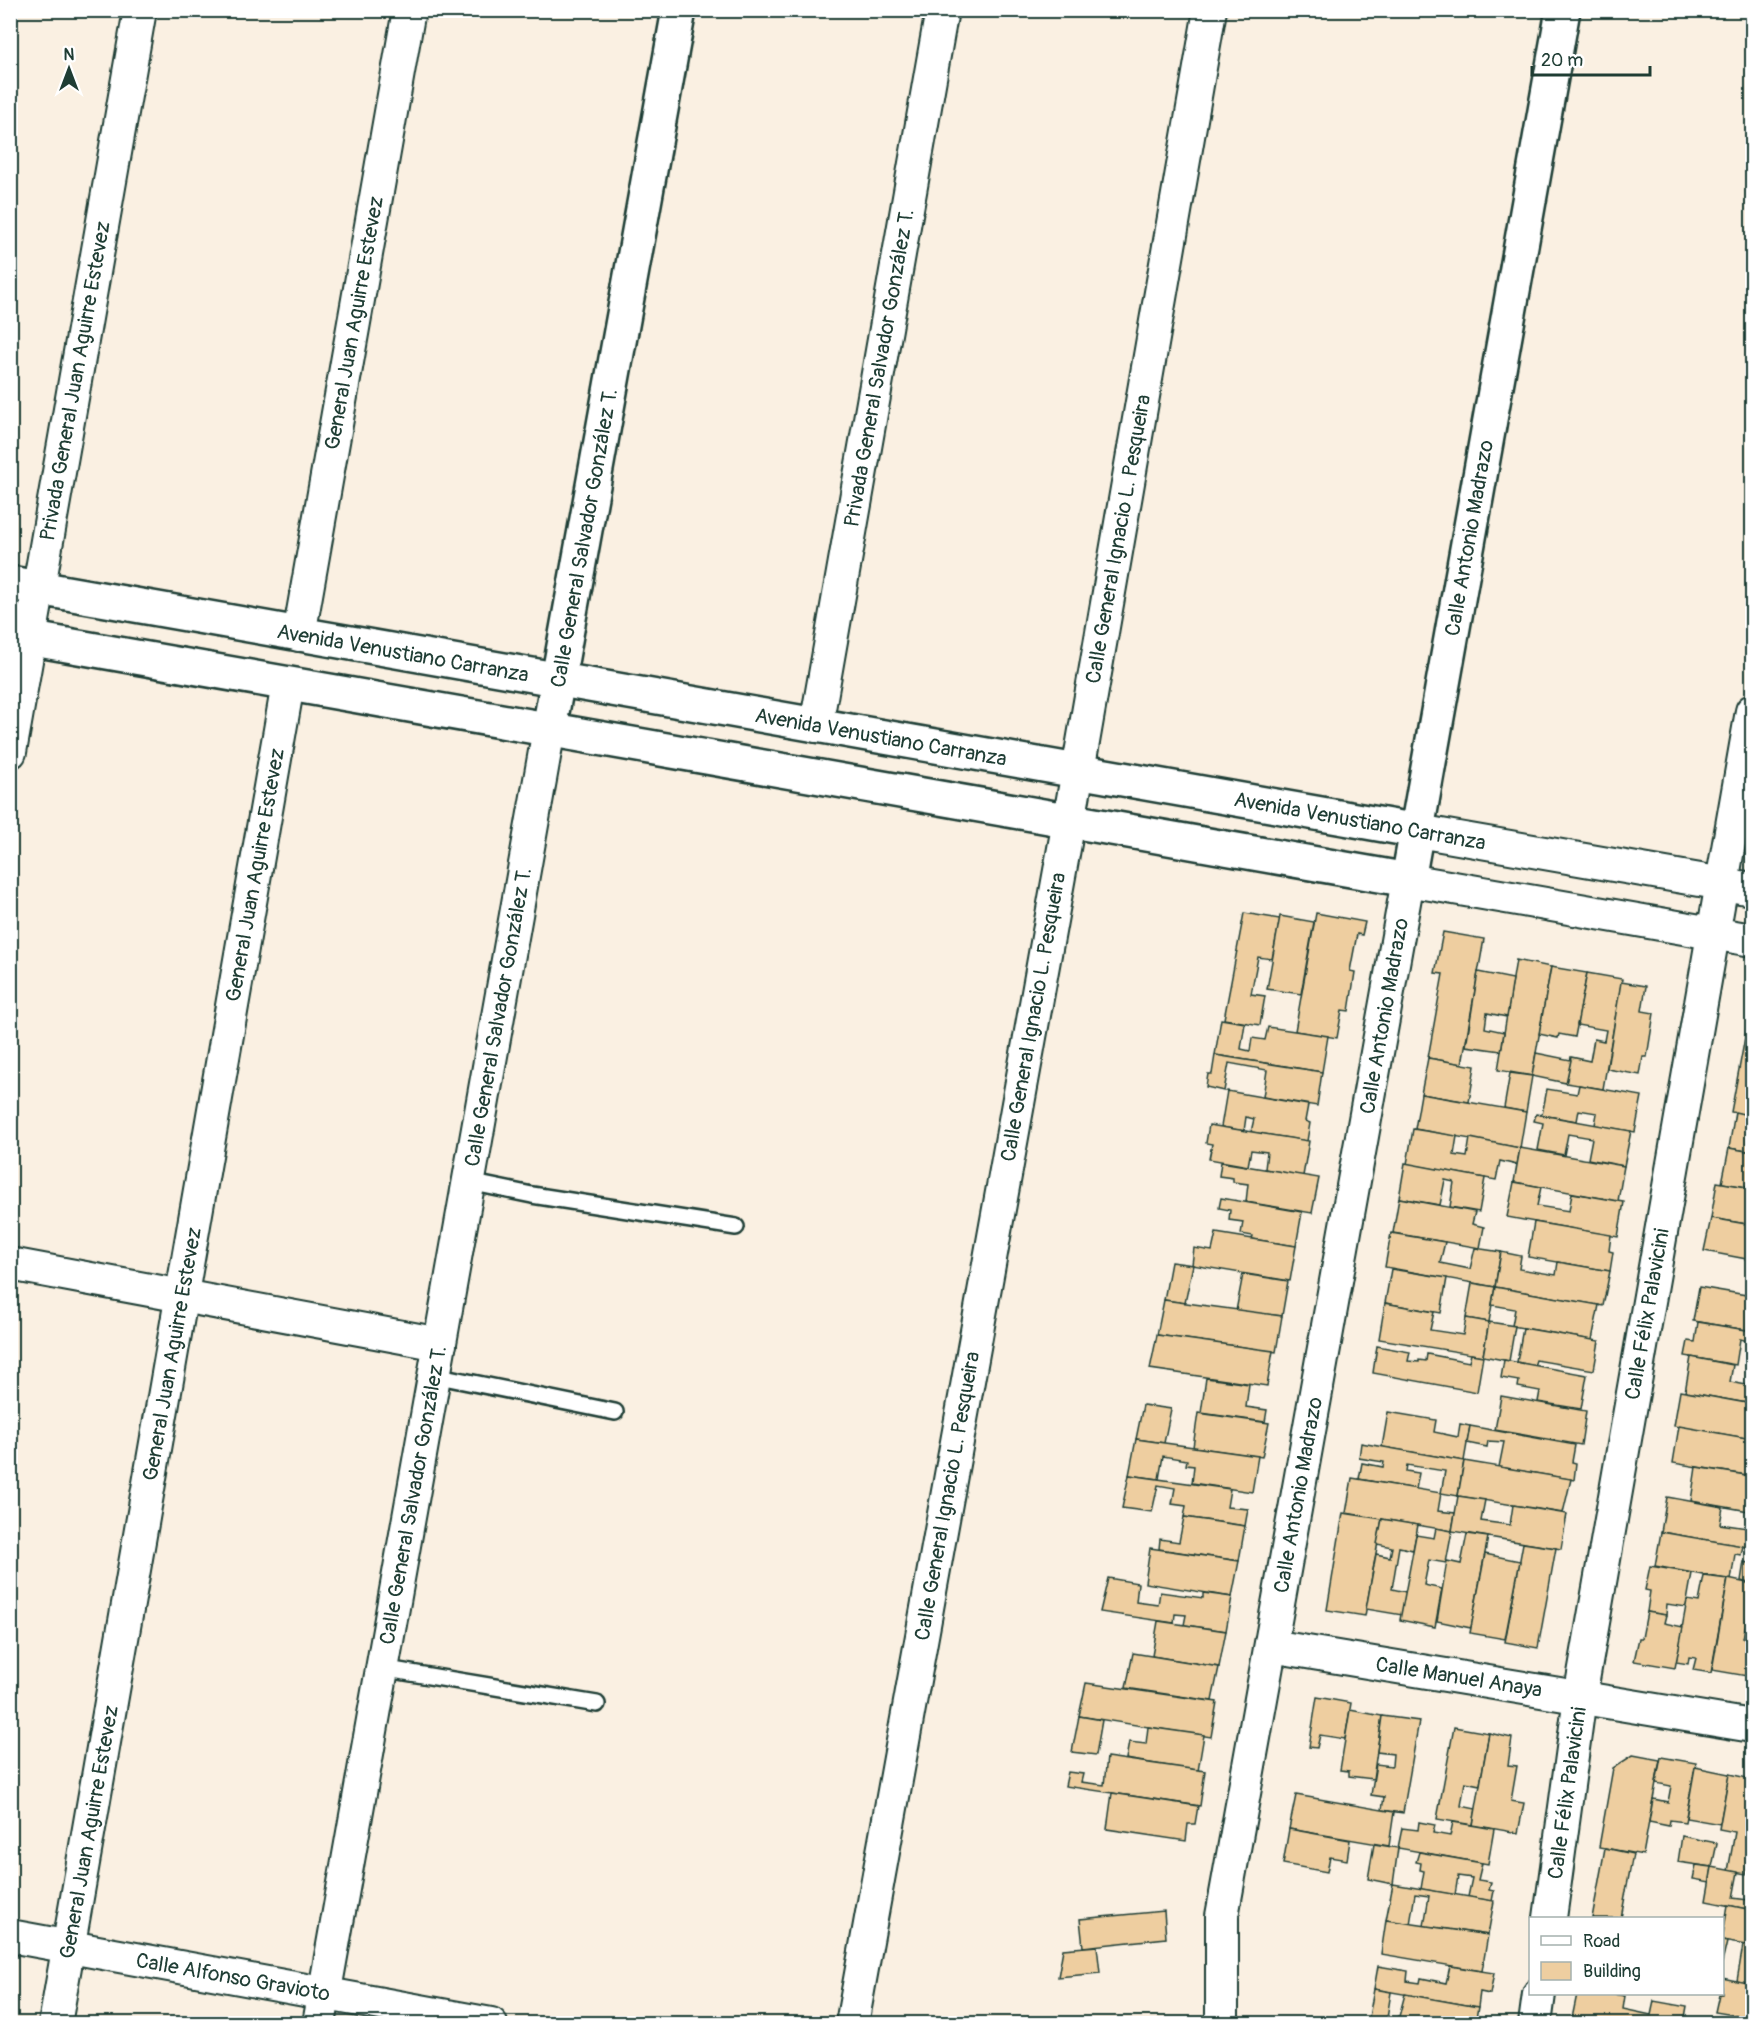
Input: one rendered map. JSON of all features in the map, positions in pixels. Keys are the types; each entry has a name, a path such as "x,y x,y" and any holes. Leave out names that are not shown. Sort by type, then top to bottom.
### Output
{"street":[{"name":"Privada General Juan Aguirre Estevez","path":"10,752 24,586 140,10"},
{"name":"General Juan Aguirre Estevez","path":"299,634 409,10"},
{"name":"Calle General Salvador González T.","path":"320,2024 381,1668 679,10"},
{"name":"Privada General Salvador González T.","path":"816,726 942,10"},
{"name":"Calle General Ignacio L. Pesqueira","path":"852,2024 1078,771 1210,10"},
{"name":"Calle Antonio Madrazo","path":"1222,2024 1222,1916 1418,831 1563,10"},
{"name":"Avenida Venustiano Carranza","path":"24,586 1752,889"},
{"path":"20,636 1752,940"},
{"name":"General Juan Aguirre Estevez","path":"55,2024 288,684"},
{"name":"Calle Félix Palavicini","path":"1550,1917 1580,1697 1752,711"},
{"path":"10,1264 440,1344"},
{"name":"Calle Manuel Anaya","path":"1271,1646 1752,1726"},
{"name":"Calle Alfonso Gravioto","path":"10,1936 491,2024"},
{"path":"1535,2024 1539,1995"}],"lane":[{"path":"469,1182 532,1195 736,1227"},
{"path":"434,1375 615,1412"},
{"path":"381,1668 597,1704"}],"building":[{"path":"1244,913 1280,919 1272,959 1258,957 1251,994 1265,996 1260,1025 1224,1019"},
{"path":"1316,913 1365,922 1362,935 1357,934 1350,971 1355,972 1349,1011 1342,1010 1337,1038 1295,1031"},
{"path":"1280,916 1314,922 1301,994 1267,989"},
{"path":"1443,932 1484,939 1462,1064 1428,1058 1443,974 1435,973"},
{"path":"1516,960 1551,967 1532,1076 1498,1070"},
{"path":"1551,967 1587,973 1575,1037 1559,1034 1558,1038 1539,1034"},
{"path":"1478,972 1513,979 1507,1017 1487,1013 1485,1028 1504,1032 1501,1051 1466,1046"},
{"path":"1587,973 1622,979 1603,1089 1566,1083 1571,1057 1590,1061 1594,1039 1604,1041 1606,1030 1577,1025"},
{"path":"1621,982 1646,986 1642,1011 1654,1013 1647,1057 1643,1057 1640,1075 1607,1069"},
{"path":"1752,1000 1752,1116 1731,1112"},
{"path":"1221,1019 1245,1023 1241,1049 1250,1051 1252,1038 1265,1040 1268,1027 1328,1036 1322,1072 1215,1055"},
{"path":"1536,1053 1571,1060 1566,1083 1532,1076"},
{"path":"1215,1055 1322,1072 1317,1106 1263,1097 1267,1070 1229,1063 1224,1091 1206,1087 1208,1074 1212,1074"},
{"path":"1428,1058 1475,1066 1469,1102 1421,1094"},
{"path":"1510,1073 1532,1076 1526,1112 1504,1108"},
{"path":"1579,1085 1642,1096 1635,1132 1595,1125 1597,1113 1579,1110 1577,1121 1542,1115 1547,1089 1577,1094"},
{"path":"1227,1091 1308,1105 1305,1121 1310,1123 1307,1141 1251,1132 1254,1119 1246,1117 1244,1131 1221,1127"},
{"path":"1421,1094 1526,1112 1520,1148 1415,1129"},
{"path":"1735,1112 1752,1116 1752,1152 1729,1148"},
{"path":"1536,1114 1631,1131 1624,1166 1588,1159 1592,1138 1568,1134 1564,1155 1538,1150 1543,1123 1534,1121"},
{"path":"1209,1125 1309,1141 1303,1176 1265,1169 1267,1152 1251,1150 1248,1166 1209,1159 1212,1144 1206,1143"},
{"path":"1413,1129 1457,1136 1454,1155 1467,1157 1470,1138 1520,1148 1517,1165 1500,1161 1496,1180 1407,1164"},
{"path":"1520,1148 1624,1166 1618,1201 1514,1182"},
{"path":"1729,1148 1752,1152 1752,1188 1722,1183"},
{"path":"1221,1162 1319,1178 1312,1213 1246,1202 1248,1184 1233,1182 1233,1178 1219,1176"},
{"path":"1405,1163 1485,1178 1479,1212 1450,1207 1454,1182 1445,1180 1440,1205 1399,1198"},
{"path":"1514,1182 1541,1187 1537,1206 1569,1211 1572,1193 1624,1202 1618,1237 1507,1217"},
{"path":"1717,1182 1752,1188 1752,1225 1711,1218"},
{"path":"1221,1198 1302,1212 1296,1246 1252,1239 1253,1236 1241,1234 1243,1222 1229,1220 1230,1210 1219,1208"},
{"path":"1399,1198 1475,1212 1472,1224 1484,1227 1480,1248 1393,1233"},
{"path":"1711,1218 1752,1225 1752,1260 1704,1251"},
{"path":"1534,1222 1611,1235 1609,1251 1613,1252 1610,1271 1528,1257"},
{"path":"1216,1233 1296,1246 1290,1281 1192,1265 1194,1248 1212,1251"},
{"path":"1391,1233 1445,1242 1440,1263 1470,1269 1475,1248 1501,1252 1495,1287 1385,1267"},
{"path":"1501,1252 1521,1256 1519,1269 1556,1275 1558,1262 1610,1271 1603,1306 1495,1287"},
{"path":"1171,1262 1193,1265 1185,1303 1164,1300"},
{"path":"1391,1269 1447,1278 1441,1313 1385,1303"},
{"path":"1243,1274 1288,1281 1282,1316 1236,1311"},
{"path":"1472,1283 1495,1287 1489,1322 1466,1318"},
{"path":"1495,1287 1599,1305 1592,1340 1512,1326 1515,1309 1492,1305"},
{"path":"1699,1287 1752,1296 1752,1331 1693,1321"},
{"path":"1164,1300 1282,1316 1276,1352 1157,1335"},
{"path":"1385,1303 1434,1312 1430,1330 1463,1335 1466,1318 1489,1322 1483,1356 1379,1339"},
{"path":"1489,1322 1515,1326 1509,1361 1483,1356"},
{"path":"1698,1322 1752,1331 1752,1342 1740,1339 1736,1365 1685,1356 1688,1341 1695,1342"},
{"path":"1523,1328 1599,1341 1594,1370 1536,1360 1534,1366 1517,1362"},
{"path":"1157,1335 1273,1351 1267,1386 1150,1369"},
{"path":"1377,1346 1410,1352 1408,1361 1426,1361 1427,1354 1469,1362 1471,1354 1483,1356 1477,1392 1373,1373"},
{"path":"1691,1357 1733,1365 1730,1382 1752,1386 1752,1404 1685,1392"},
{"path":"1504,1360 1587,1375 1581,1409 1538,1402 1540,1391 1518,1387 1519,1381 1501,1378"},
{"path":"1206,1378 1249,1384 1246,1407 1267,1410 1265,1422 1201,1413"},
{"path":"1680,1391 1752,1404 1752,1439 1674,1426"},
{"path":"1501,1396 1586,1411 1581,1445 1495,1430"},
{"path":"1143,1405 1171,1409 1164,1443 1136,1439"},
{"path":"1388,1412 1436,1420 1434,1432 1458,1437 1460,1424 1470,1426 1464,1461 1382,1447"},
{"path":"1198,1413 1269,1423 1262,1457 1193,1447"},
{"path":"1470,1426 1575,1445 1572,1462 1576,1463 1574,1480 1499,1467 1504,1442 1488,1441 1487,1447 1467,1443"},
{"path":"1679,1426 1752,1439 1750,1454 1752,1454 1752,1476 1673,1463"},
{"path":"1136,1439 1258,1456 1252,1492 1192,1483 1194,1466 1186,1465 1187,1460 1163,1456 1159,1479 1129,1475"},
{"path":"1361,1443 1464,1461 1458,1496 1441,1493 1445,1471 1407,1465 1406,1471 1419,1473 1416,1489 1359,1479 1362,1463 1383,1467 1384,1462 1359,1458"},
{"path":"1464,1461 1571,1479 1563,1513 1458,1496"},
{"path":"1696,1467 1752,1476 1749,1511 1691,1501"},
{"path":"1129,1475 1230,1489 1227,1507 1248,1509 1245,1526 1184,1517 1186,1506 1172,1504 1175,1488 1158,1485 1152,1512 1122,1508"},
{"path":"1352,1478 1441,1493 1438,1511 1455,1513 1452,1531 1346,1513"},
{"path":"1458,1496 1485,1500 1481,1521 1510,1525 1513,1505 1567,1514 1561,1549 1452,1531"},
{"path":"1667,1497 1723,1507 1720,1524 1747,1528 1750,1511 1752,1512 1752,1548 1661,1532"},
{"path":"1343,1513 1382,1519 1365,1616 1327,1610"},
{"path":"1184,1517 1245,1526 1239,1561 1159,1549 1160,1539 1179,1542"},
{"path":"1382,1519 1418,1525 1413,1550 1399,1547 1392,1589 1406,1592 1402,1615 1366,1609 1376,1554 1390,1557 1392,1547 1377,1544"},
{"path":"1436,1528 1452,1531 1446,1563 1429,1560 1424,1585 1442,1589 1435,1627 1400,1620 1416,1535 1434,1538"},
{"path":"1661,1532 1743,1546 1741,1555 1735,1554 1731,1580 1655,1566"},
{"path":"1467,1534 1488,1537 1471,1628 1437,1621 1447,1561 1461,1564"},
{"path":"1523,1543 1556,1548 1538,1648 1505,1642"},
{"path":"1150,1548 1239,1561 1232,1597 1145,1583"},
{"path":"1485,1554 1520,1561 1505,1639 1470,1633"},
{"path":"1744,1562 1752,1564 1752,1584 1741,1581"},
{"path":"1650,1566 1692,1573 1686,1607 1667,1604 1666,1615 1647,1612 1650,1591 1645,1590"},
{"path":"1704,1576 1728,1579 1711,1673 1693,1670 1696,1658 1689,1657 1688,1664 1676,1662 1687,1600 1699,1602"},
{"path":"1108,1578 1138,1583 1136,1602 1158,1605 1160,1592 1203,1598 1203,1593 1232,1597 1226,1631 1184,1625 1186,1615 1175,1614 1174,1623 1100,1612"},
{"path":"1728,1579 1752,1584 1752,1599 1743,1638 1752,1639 1747,1676 1712,1670"},
{"path":"1647,1612 1666,1615 1664,1623 1683,1627 1675,1668 1634,1661 1639,1638 1642,1638"},
{"path":"1158,1621 1226,1631 1219,1667 1152,1656"},
{"path":"1752,1645 1752,1682 1746,1681"},
{"path":"1133,1653 1219,1667 1212,1701 1126,1688"},
{"path":"1086,1683 1217,1702 1211,1737 1079,1716"},
{"path":"1317,1697 1351,1703 1345,1739 1320,1735 1317,1748 1309,1747"},
{"path":"1350,1710 1382,1716 1373,1779 1349,1776 1349,1771 1340,1770"},
{"path":"1079,1716 1102,1720 1096,1755 1072,1752"},
{"path":"1382,1716 1419,1721 1403,1813 1382,1810 1384,1797 1371,1795 1376,1764 1392,1766 1393,1754 1377,1752"},
{"path":"1148,1727 1204,1735 1198,1771 1126,1759 1129,1742 1146,1744"},
{"path":"1454,1727 1489,1733 1480,1785 1465,1782 1461,1806 1476,1809 1473,1825 1437,1819"},
{"path":"1489,1733 1512,1738 1508,1765 1517,1766 1511,1801 1524,1803 1518,1833 1473,1825"},
{"path":"1633,1755 1660,1760 1643,1855 1599,1847 1613,1768"},
{"path":"1107,1757 1205,1771 1200,1806 1065,1786 1068,1772 1083,1774 1081,1782 1104,1785"},
{"path":"1661,1757 1696,1763 1685,1822 1670,1820 1669,1826 1649,1822 1653,1799 1668,1802 1671,1786 1656,1783"},
{"path":"1695,1767 1729,1774 1720,1824 1686,1818"},
{"path":"1729,1774 1752,1779 1752,1840 1746,1874 1728,1871 1735,1832 1719,1829"},
{"path":"1112,1793 1198,1806 1195,1824 1188,1824 1186,1841 1107,1829"},
{"path":"1296,1795 1394,1812 1389,1846 1289,1829"},
{"path":"1419,1822 1435,1825 1433,1833 1450,1836 1453,1822 1494,1829 1488,1864 1398,1848 1402,1828 1418,1830"},
{"path":"1289,1829 1350,1840 1347,1860 1330,1857 1327,1872 1283,1864"},
{"path":"1682,1836 1717,1843 1712,1867 1678,1862"},
{"path":"1374,1844 1398,1848 1393,1884 1368,1879"},
{"path":"1605,1848 1633,1854 1621,1917 1592,1917"},
{"path":"1419,1852 1482,1863 1478,1880 1491,1882 1489,1890 1494,1891 1492,1901 1468,1897 1472,1878 1458,1876 1455,1895 1421,1889 1424,1871 1420,1870 1421,1863 1416,1862"},
{"path":"1696,1865 1712,1867 1710,1882 1693,1879"},
{"path":"1712,1867 1738,1872 1733,1898 1748,1900 1750,1890 1752,1891 1752,1910 1706,1901"},
{"path":"1393,1884 1494,1901 1488,1935 1424,1926 1429,1896 1415,1894 1410,1924 1386,1920"},
{"path":"1728,1905 1752,1910 1752,1946 1724,1941"},
{"path":"1164,1911 1166,1938 1083,1947 1080,1919"},
{"path":"1386,1920 1488,1935 1482,1971 1381,1954"},
{"path":"1743,1945 1752,1946 1752,1984 1737,1981"},
{"path":"1097,1946 1100,1973 1058,1977 1063,1949"},
{"path":"1378,1966 1408,1971 1407,1981 1420,1983 1421,1978 1446,1983 1450,1966 1494,1973 1490,1994 1480,1992 1478,2007 1374,1989"},
{"path":"1724,1978 1752,1984 1752,2018 1715,2012 1719,1995 1724,1995"},
{"path":"1374,1989 1391,1992 1386,2024 1368,2023"},
{"path":"1405,1994 1478,2007 1475,2024 1397,2024"},
{"path":"1577,1995 1625,1996 1623,2009 1651,2015 1654,2001 1687,2007 1684,2024 1571,2023"}]}
